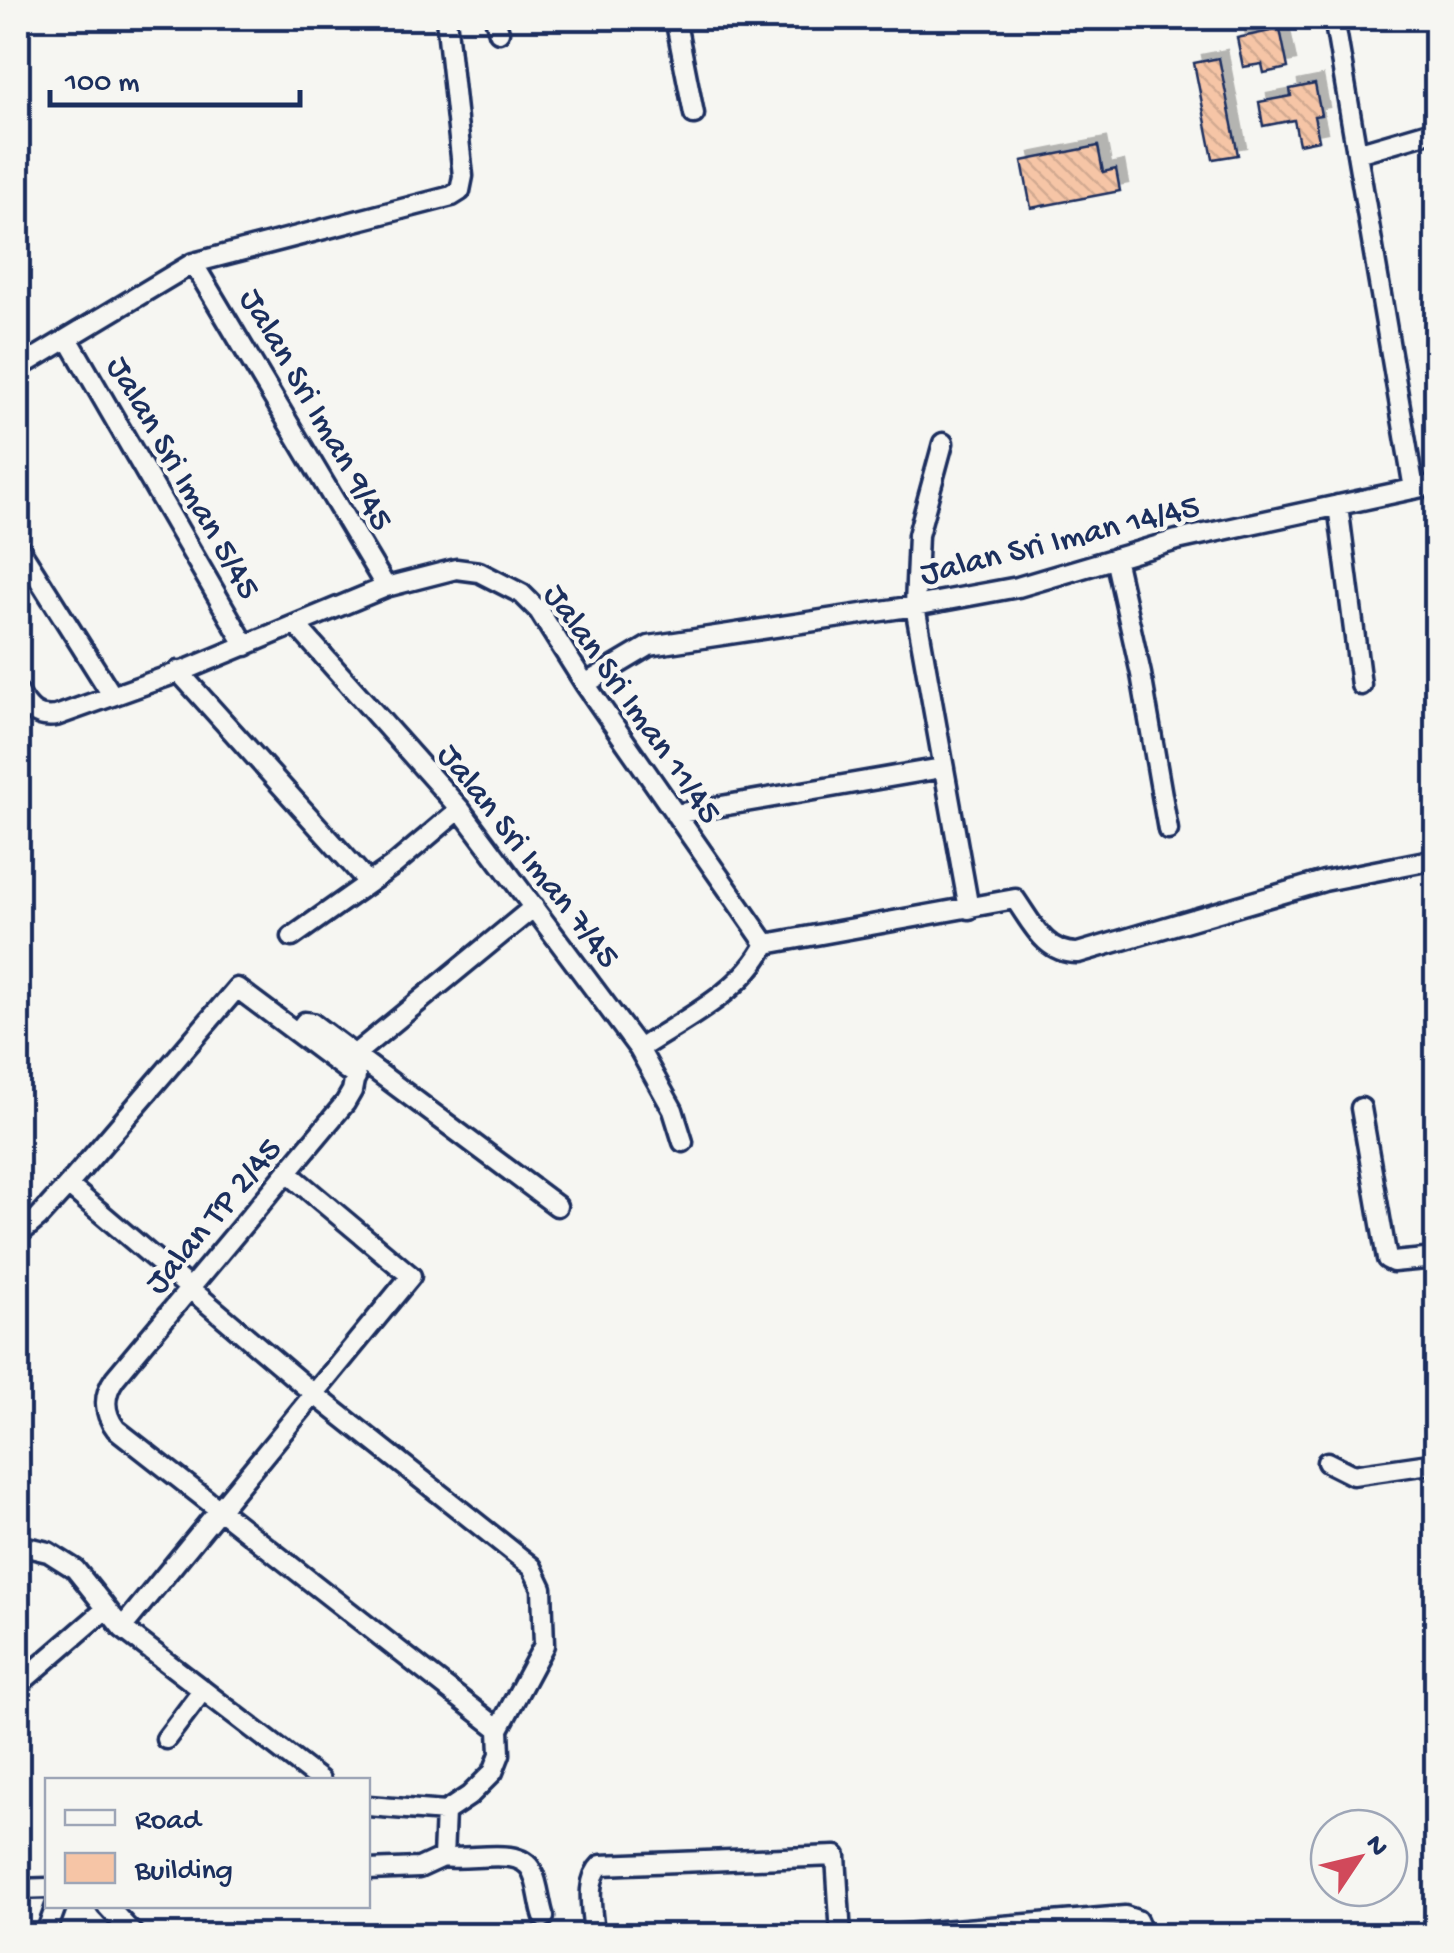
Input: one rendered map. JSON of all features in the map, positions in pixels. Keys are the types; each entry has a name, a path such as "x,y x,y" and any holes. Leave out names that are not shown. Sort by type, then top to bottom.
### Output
{"street":[{"path":"18,368 194,263 460,191 463,176 446,18"},
{"path":"675,18 694,114"},
{"path":"1334,18 1414,489"},
{"path":"1358,153 1436,130"},
{"name":"Jalan Sri Iman 9/45","path":"194,263 386,587"},
{"name":"Jalan Sri Iman 5/45","path":"68,340 246,646"},
{"path":"942,443 918,535 915,606 969,909"},
{"name":"Jalan Sri Iman 14/45","path":"585,684 649,646 1018,587 1177,540 1436,484"},
{"path":"1338,505 1361,685"},
{"path":"18,546 112,695"},
{"path":"1115,558 1141,674 1168,830"},
{"name":"Jalan Sri Iman 11/45","path":"18,692 32,712 47,718 246,646 386,587 456,569 479,572 522,594 539,611 585,684 766,944"},
{"name":"Jalan Sri Iman 7/45","path":"296,626 460,808 639,1049 673,1110 683,1142"},
{"path":"178,671 367,882"},
{"path":"675,814 942,768"},
{"path":"292,937 394,865 460,808"},
{"path":"639,1049 730,988 750,970 766,944 1014,899 1048,945 1058,951 1078,953 1324,881 1436,859"},
{"path":"358,1055 534,907"},
{"path":"18,1234 68,1185 237,988 356,1077"},
{"path":"298,1032 308,1021 557,1206"},
{"name":"Jalan TP 2/45","path":"218,1510 116,1428 106,1410 107,1393 114,1378 345,1103 356,1077 358,1055"},
{"path":"1361,1108 1386,1256 1393,1262 1436,1258"},
{"path":"122,1628 412,1276 288,1173"},
{"path":"68,1185 314,1394 536,1572 541,1582 546,1618 544,1646 499,1729 500,1754 493,1772 469,1796 445,1812 370,1806"},
{"path":"1327,1462 1353,1475 1436,1464"},
{"path":"218,1510 499,1729"},
{"path":"18,1545 48,1552 75,1569 122,1628 317,1778"},
{"path":"18,1685 106,1609"},
{"path":"166,1739 202,1690"},
{"path":"444,1856 445,1812"},
{"path":"370,1870 419,1868 444,1856 468,1860 509,1855 522,1859 532,1869 544,1917"},
{"path":"594,1936 591,1882 601,1866 836,1856 841,1936"},
{"path":"18,1890 45,1888"},
{"path":"45,1936 55,1908"},
{"path":"109,1908 135,1936"},
{"path":"880,1936 998,1931 1124,1916 1137,1920 1144,1936"}],"building":[{"path":"1280,29 1288,68 1264,73 1262,64 1243,67 1237,38"},
{"path":"1219,58 1238,155 1213,159 1194,63"},
{"path":"1315,84 1321,115 1314,116 1319,140 1299,144 1294,120 1263,126 1259,102 1291,96 1290,89"},
{"path":"1098,146 1103,172 1116,169 1120,191 1031,208 1022,161"}]}
